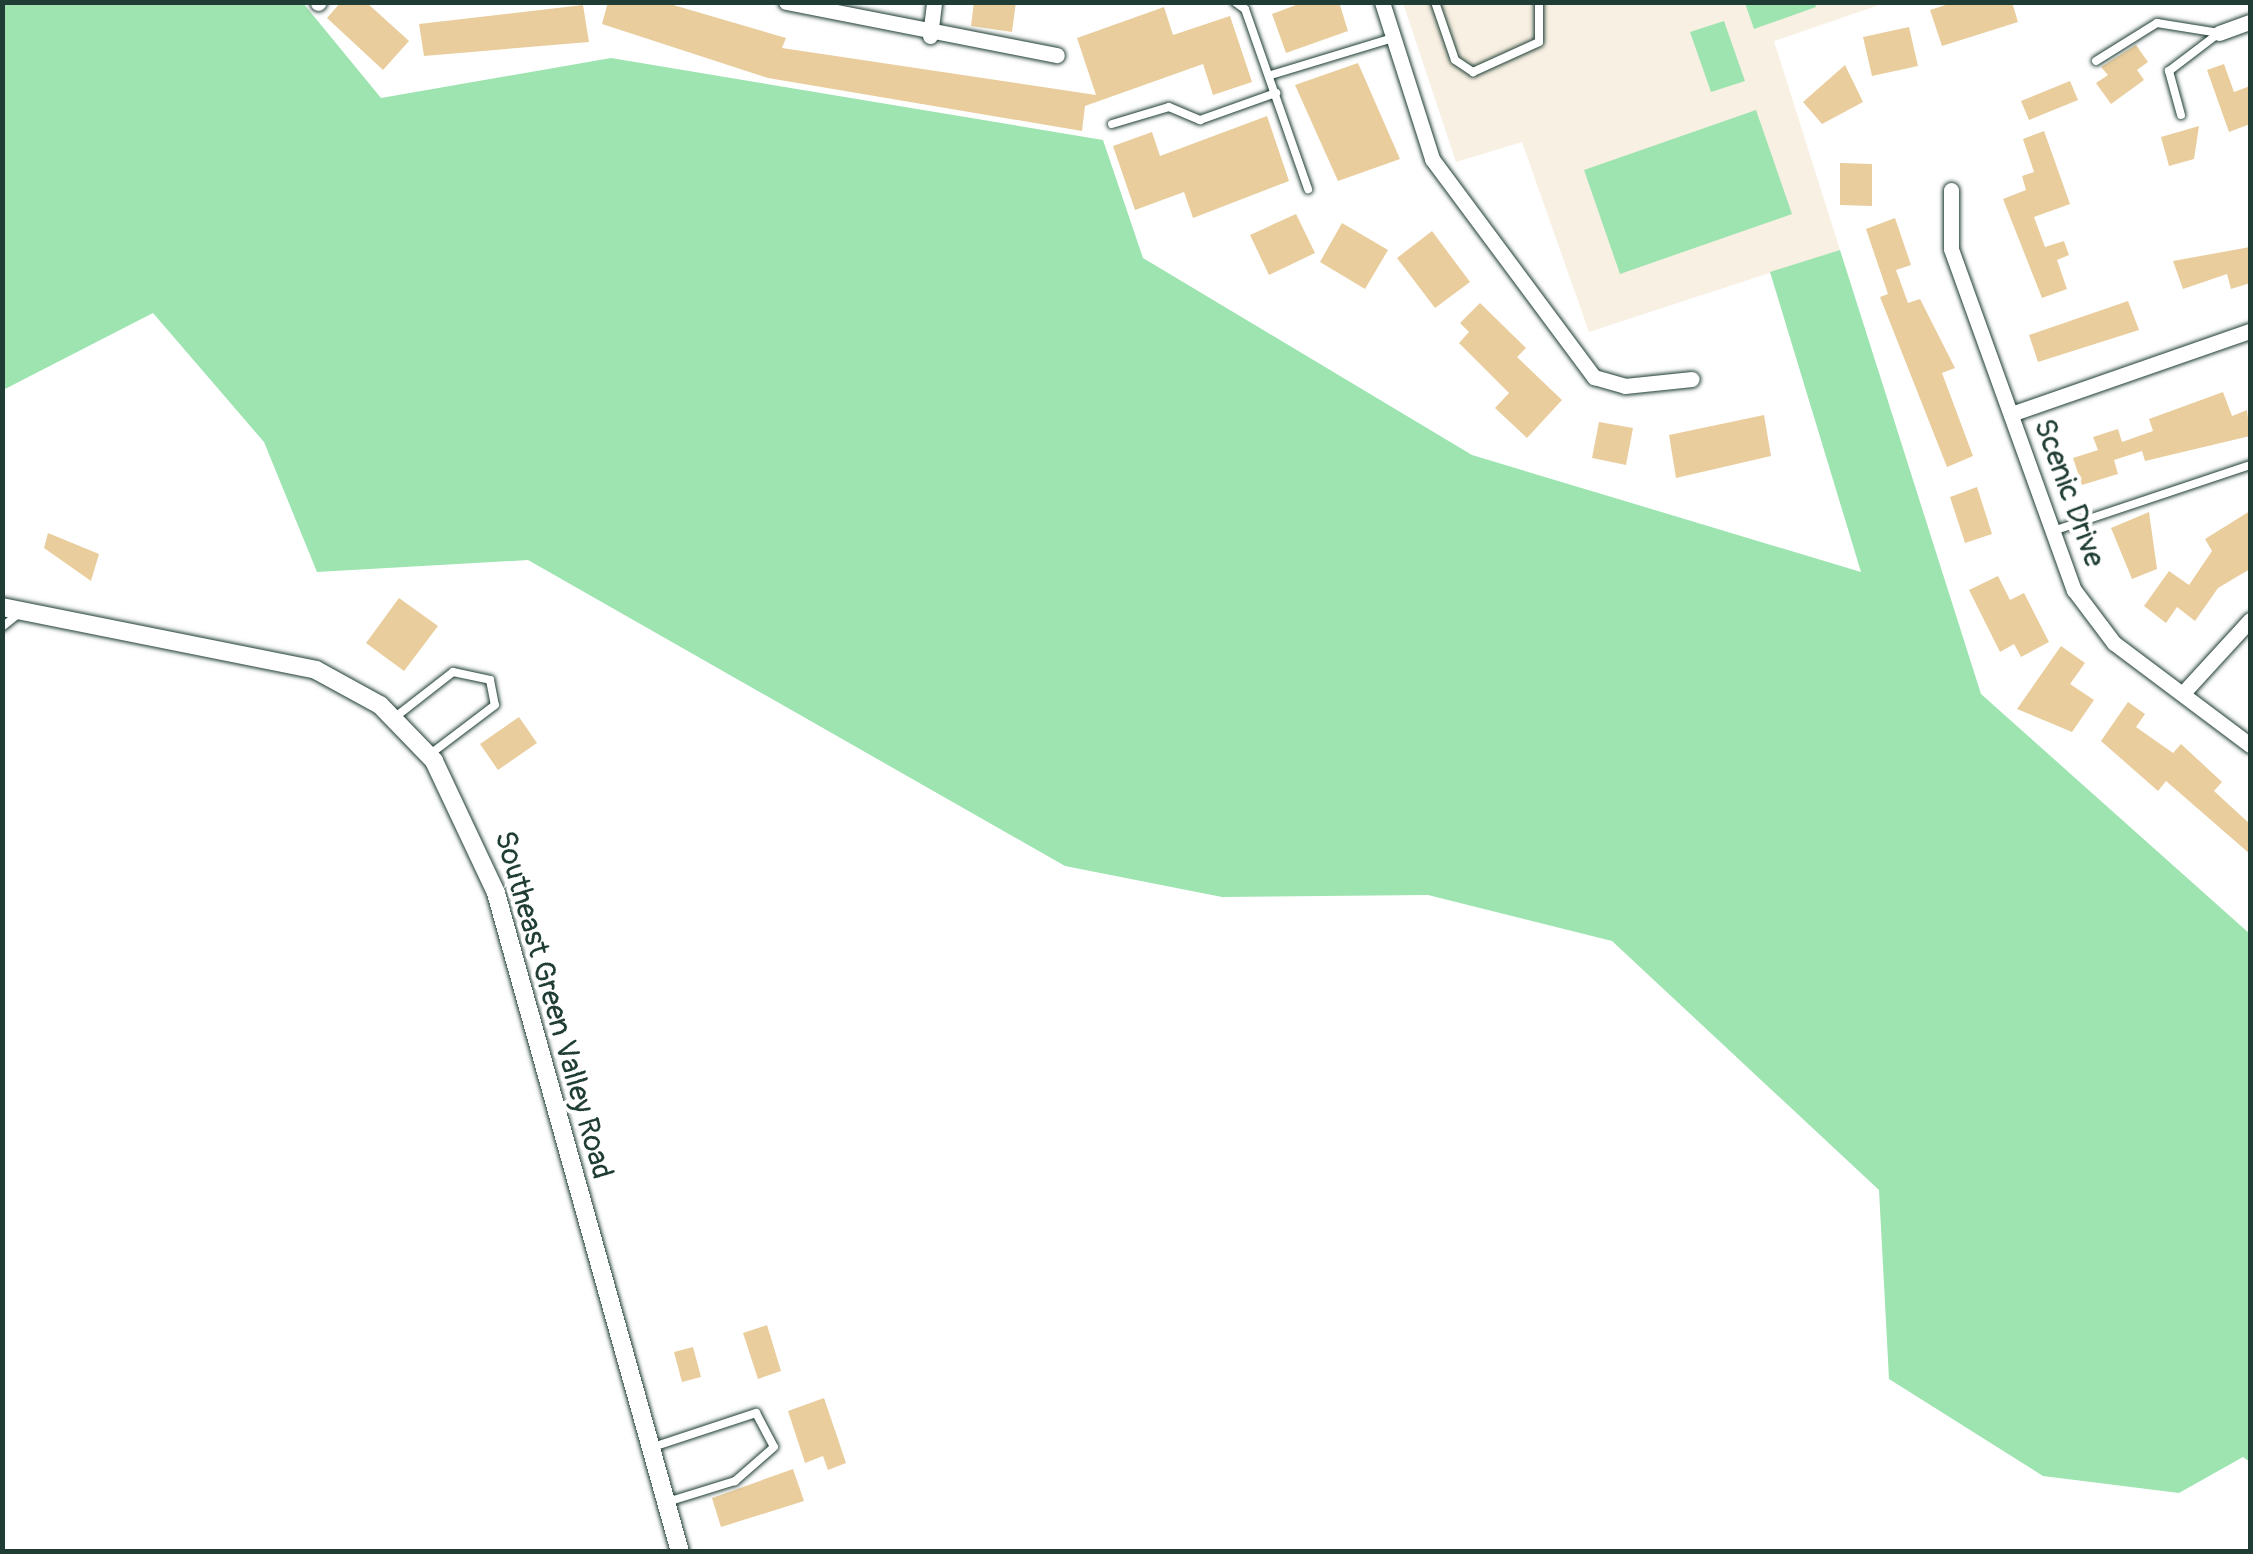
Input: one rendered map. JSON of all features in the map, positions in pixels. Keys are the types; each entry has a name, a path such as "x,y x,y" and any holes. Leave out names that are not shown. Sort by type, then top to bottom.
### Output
{"street":[{"path":"786,2 930,36 1057,55"},
{"path":"930,36 934,2"},
{"path":"1382,2 1432,159 1594,378 1626,386 1692,379"},
{"path":"2219,32 2250,22"},
{"name":"Scenic Drive","path":"1951,190 1950,249 2053,531 2094,621 2250,745"},
{"path":"2011,414 2250,331"},
{"name":"Southeast Green Valley Road","path":"2,607 302,665 394,718 429,755 496,893 680,1552"},
{"path":"2184,692 2250,620"}],"lane":[{"path":"1235,2 1271,76 1308,189"},
{"path":"1435,2 1455,60 1473,72 1539,42 1539,2"},
{"path":"2096,61 2157,23 2219,32"},
{"path":"2181,116 2169,70 2219,32"},
{"path":"1271,76 1393,38"},
{"path":"1112,124 1169,107 1200,120 1276,92"},
{"path":"2053,531 2250,464"},
{"path":"2,627 22,612"},
{"path":"394,718 453,672 490,680 495,705 429,755"},
{"path":"650,1448 756,1414 774,1447 735,1481 665,1502"}],"shaded area":[{"path":"1403,3 1885,3 1774,41 1840,250 1589,332 1522,142 1456,162"}],"green space":[{"path":"3,2 303,3 381,98 611,58 1103,140 1143,258 1472,455 1861,572 1770,272 1840,250 1981,694 2250,934 2250,1462 2243,1457 2179,1493 2043,1476 1889,1379 1879,1190 1612,941 1428,895 1222,897 1065,866 528,560 317,572 264,442 153,313 3,390"},
{"path":"1745,3 1815,3 1816,7 1754,29"},
{"path":"1724,21 1745,81 1711,92 1690,32"},
{"path":"1756,110 1792,214 1620,274 1584,170"}],"building":[{"path":"341,2 366,2 409,41 383,70 327,18"},
{"path":"608,2 663,2 786,38 782,48 1096,95 1077,38 1164,7 1173,35 1230,16 1252,82 1213,95 1203,64 1085,106 1082,131 768,78 602,24"},
{"path":"974,2 1016,2 1012,32 971,26"},
{"path":"1304,2 1339,2 1348,31 1286,53 1272,14"},
{"path":"1955,2 2012,2 2018,22 1942,46 1930,10"},
{"path":"583,5 589,42 424,56 419,24"},
{"path":"1909,27 1918,66 1872,76 1863,37"},
{"path":"2136,45 2148,62 2137,70 2144,80 2111,104 2096,83 2108,75 2101,67"},
{"path":"1358,63 1400,159 1338,181 1295,85"},
{"path":"2224,64 2234,92 2250,86 2250,124 2229,132 2207,70"},
{"path":"1845,65 1863,102 1822,124 1803,102"},
{"path":"2070,81 2078,100 2029,120 2021,101"},
{"path":"1267,116 1289,181 1193,218 1184,192 1135,210 1113,146 1152,132 1160,156"},
{"path":"2199,126 2194,159 2169,166 2161,137"},
{"path":"2044,131 2070,204 2034,217 2045,247 2064,241 2069,255 2057,260 2067,289 2042,298 2003,199 2026,190 2022,176 2034,172 2023,139"},
{"path":"1840,163 1872,164 1872,206 1840,205"},
{"path":"1296,214 1315,253 1269,275 1250,235"},
{"path":"1895,218 1911,265 1896,270 1908,303 1920,299 1955,368 1942,373 1973,456 1947,467 1880,297 1888,294 1866,229"},
{"path":"1342,223 1388,250 1365,289 1320,262"},
{"path":"1432,231 1470,282 1435,308 1397,258"},
{"path":"2250,247 2250,283 2231,289 2227,274 2183,289 2173,261"},
{"path":"2128,301 2139,330 2038,362 2029,335"},
{"path":"1480,303 1526,348 1517,357 1562,400 1527,438 1495,408 1509,393 1459,343 1469,332 1460,323"},
{"path":"2223,392 2232,416 2247,410 2250,436 2145,461 2142,451 2114,460 2118,474 2082,485 2073,458 2098,450 2093,437 2118,429 2122,442 2153,431 2149,419"},
{"path":"1764,415 1771,456 1676,478 1669,435"},
{"path":"1599,422 1633,428 1626,465 1592,458"},
{"path":"1977,487 1992,534 1965,543 1950,497"},
{"path":"2250,511 2250,569 2218,588 2195,621 2177,607 2166,623 2144,606 2169,571 2189,585 2212,551 2205,539"},
{"path":"2149,512 2157,569 2132,579 2111,528"},
{"path":"48,533 99,554 91,581 44,548"},
{"path":"1998,576 2010,600 2024,593 2049,642 2021,657 2014,644 2000,652 1969,590"},
{"path":"399,598 438,626 404,671 366,643"},
{"path":"2061,646 2085,663 2070,684 2094,700 2072,732 2017,709"},
{"path":"2128,702 2145,714 2136,727 2173,753 2181,744 2222,782 2214,791 2250,824 2250,854 2166,781 2158,791 2101,741"},
{"path":"519,717 537,743 498,770 480,744"},
{"path":"767,1325 781,1371 758,1379 743,1333"},
{"path":"693,1347 701,1377 682,1382 674,1352"},
{"path":"824,1398 846,1463 828,1470 823,1456 805,1463 788,1411"},
{"path":"793,1469 804,1501 721,1527 712,1498"}]}
